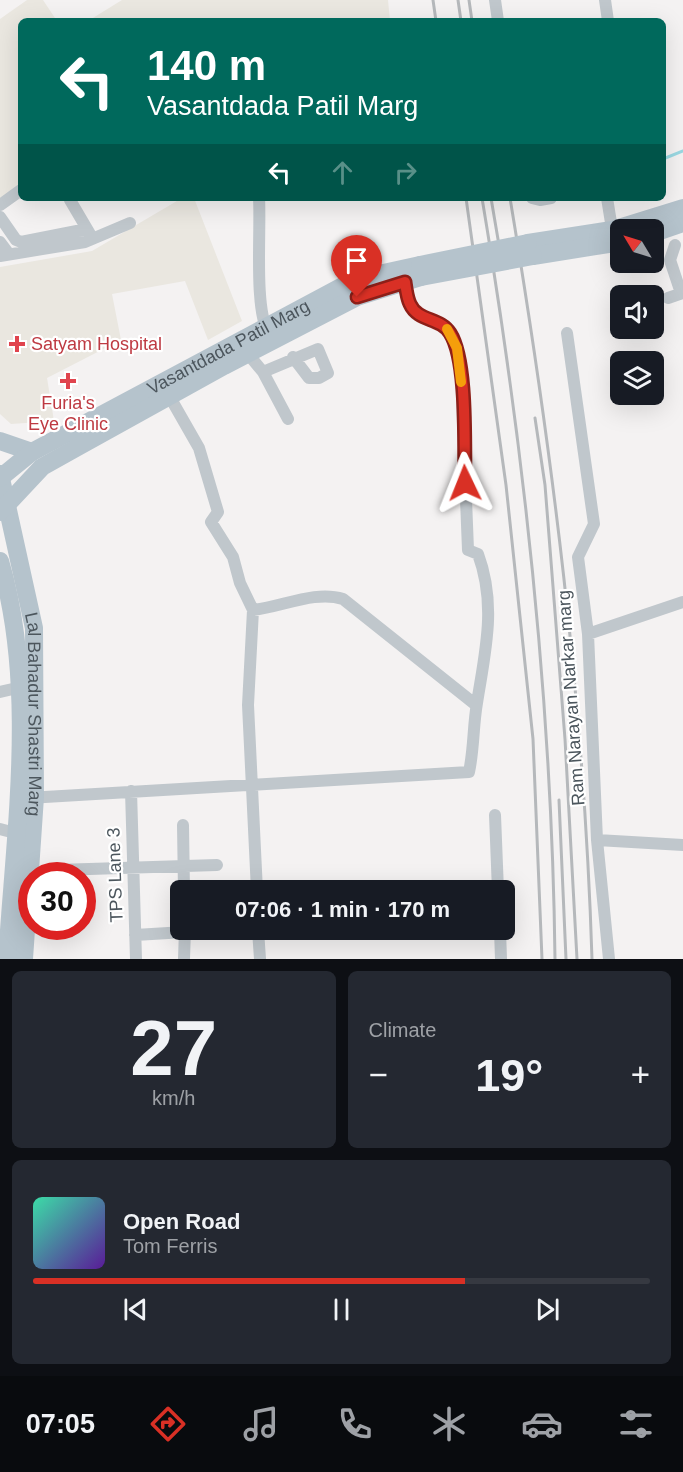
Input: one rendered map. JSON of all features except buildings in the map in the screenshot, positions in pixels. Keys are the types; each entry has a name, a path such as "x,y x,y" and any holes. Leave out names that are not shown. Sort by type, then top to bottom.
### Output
{"main road":[{"name":"Vasantdada Patil Marg","path":"659,219 683,208"},
{"path":"664,229 683,222"},
{"name":"Vasantdada Patil Marg","path":"3,509 65,445 268,333 356,279 422,272 530,250 610,240"},
{"name":"Vasantdada Patil Marg","path":"221,359 248,354 268,333"},
{"path":"0,441 32,452"},
{"name":"Vasantdada Patil Marg","path":"0,476 32,452 65,445"},
{"name":"Lal Bahadur Shastri Marg","path":"0,476 3,509 34,628 28,686 24,959"},
{"name":"Lal Bahadur Shastri Marg","path":"0,561 12,602 28,686"},
{"name":"Lal Bahadur Shastri Marg","path":"7,959 8,831 26,798"}],"street":[{"path":"495,0 498,18"},
{"path":"605,0 608,18"},
{"path":"0,205 18,192"},
{"path":"71,201 90,233"},
{"path":"259,201 259,285 268,333"},
{"path":"608,201 612,219"},
{"path":"0,217 16,240 21,242 90,233 130,223"},
{"path":"0,242 4,255 85,242 90,233"},
{"path":"668,297 682,293 670,260 675,245"},
{"path":"26,798 469,772 474,747 476,705 488,651 487,577 478,554 468,550 461,372 457,348 450,333 441,323 419,316 410,305 422,272"},
{"name":"Ram Narayan Narkar marg","path":"567,333 594,524 578,557 588,634 597,840 609,959"},
{"path":"248,354 263,372 288,419"},
{"path":"263,372 293,357"},
{"path":"165,390 199,448 218,512 211,522 233,557 240,583 253,610 248,705 256,880"},
{"path":"253,610 276,608 329,594 343,599 476,705"},
{"path":"588,634 683,602"},
{"path":"0,692 28,686"},
{"name":"TPS Lane 3","path":"131,791 135,959"},
{"path":"495,815 498,880"},
{"path":"183,825 184,880"},
{"path":"597,840 683,845"},
{"path":"96,869 217,865"},
{"path":"135,935 170,932"},
{"path":"184,959 185,940"},
{"path":"259,940 260,959"},
{"path":"500,940 501,959"}],"shaded area":[{"path":"27,0 43,0 55,18 18,18 18,187 0,202 0,19"},
{"path":"122,0 388,0 390,18 93,18"},
{"path":"177,201 195,201 242,321 208,340 185,281 112,294 121,340 47,378 54,421 11,424 0,414 0,267 92,251"}],"waterway":[{"path":"666,158 683,151"}],"railway":[{"path":"433,0 436,18"},
{"path":"458,0 461,18"},
{"path":"469,0 472,18"},
{"path":"466,201 506,485 533,739 542,959"},
{"path":"482,201 511,387 533,577 548,768 555,959"},
{"path":"492,201 500,251"},
{"path":"510,201 539,387 564,577 582,768 592,959"},
{"path":"535,418 545,485 565,739 577,959"},
{"path":"559,800 566,959"}],"slow traffic":[{"path":"447,329 457,348 461,382"}],"place":[{"name":"Satyam Hospital","path":"17,344"},
{"name":"Furia's Eye Clinic","path":"68,381"}],"route":[{"path":"357,297 405,282 410,305 419,316 441,323 450,333 457,348 461,372 465,483"}]}
